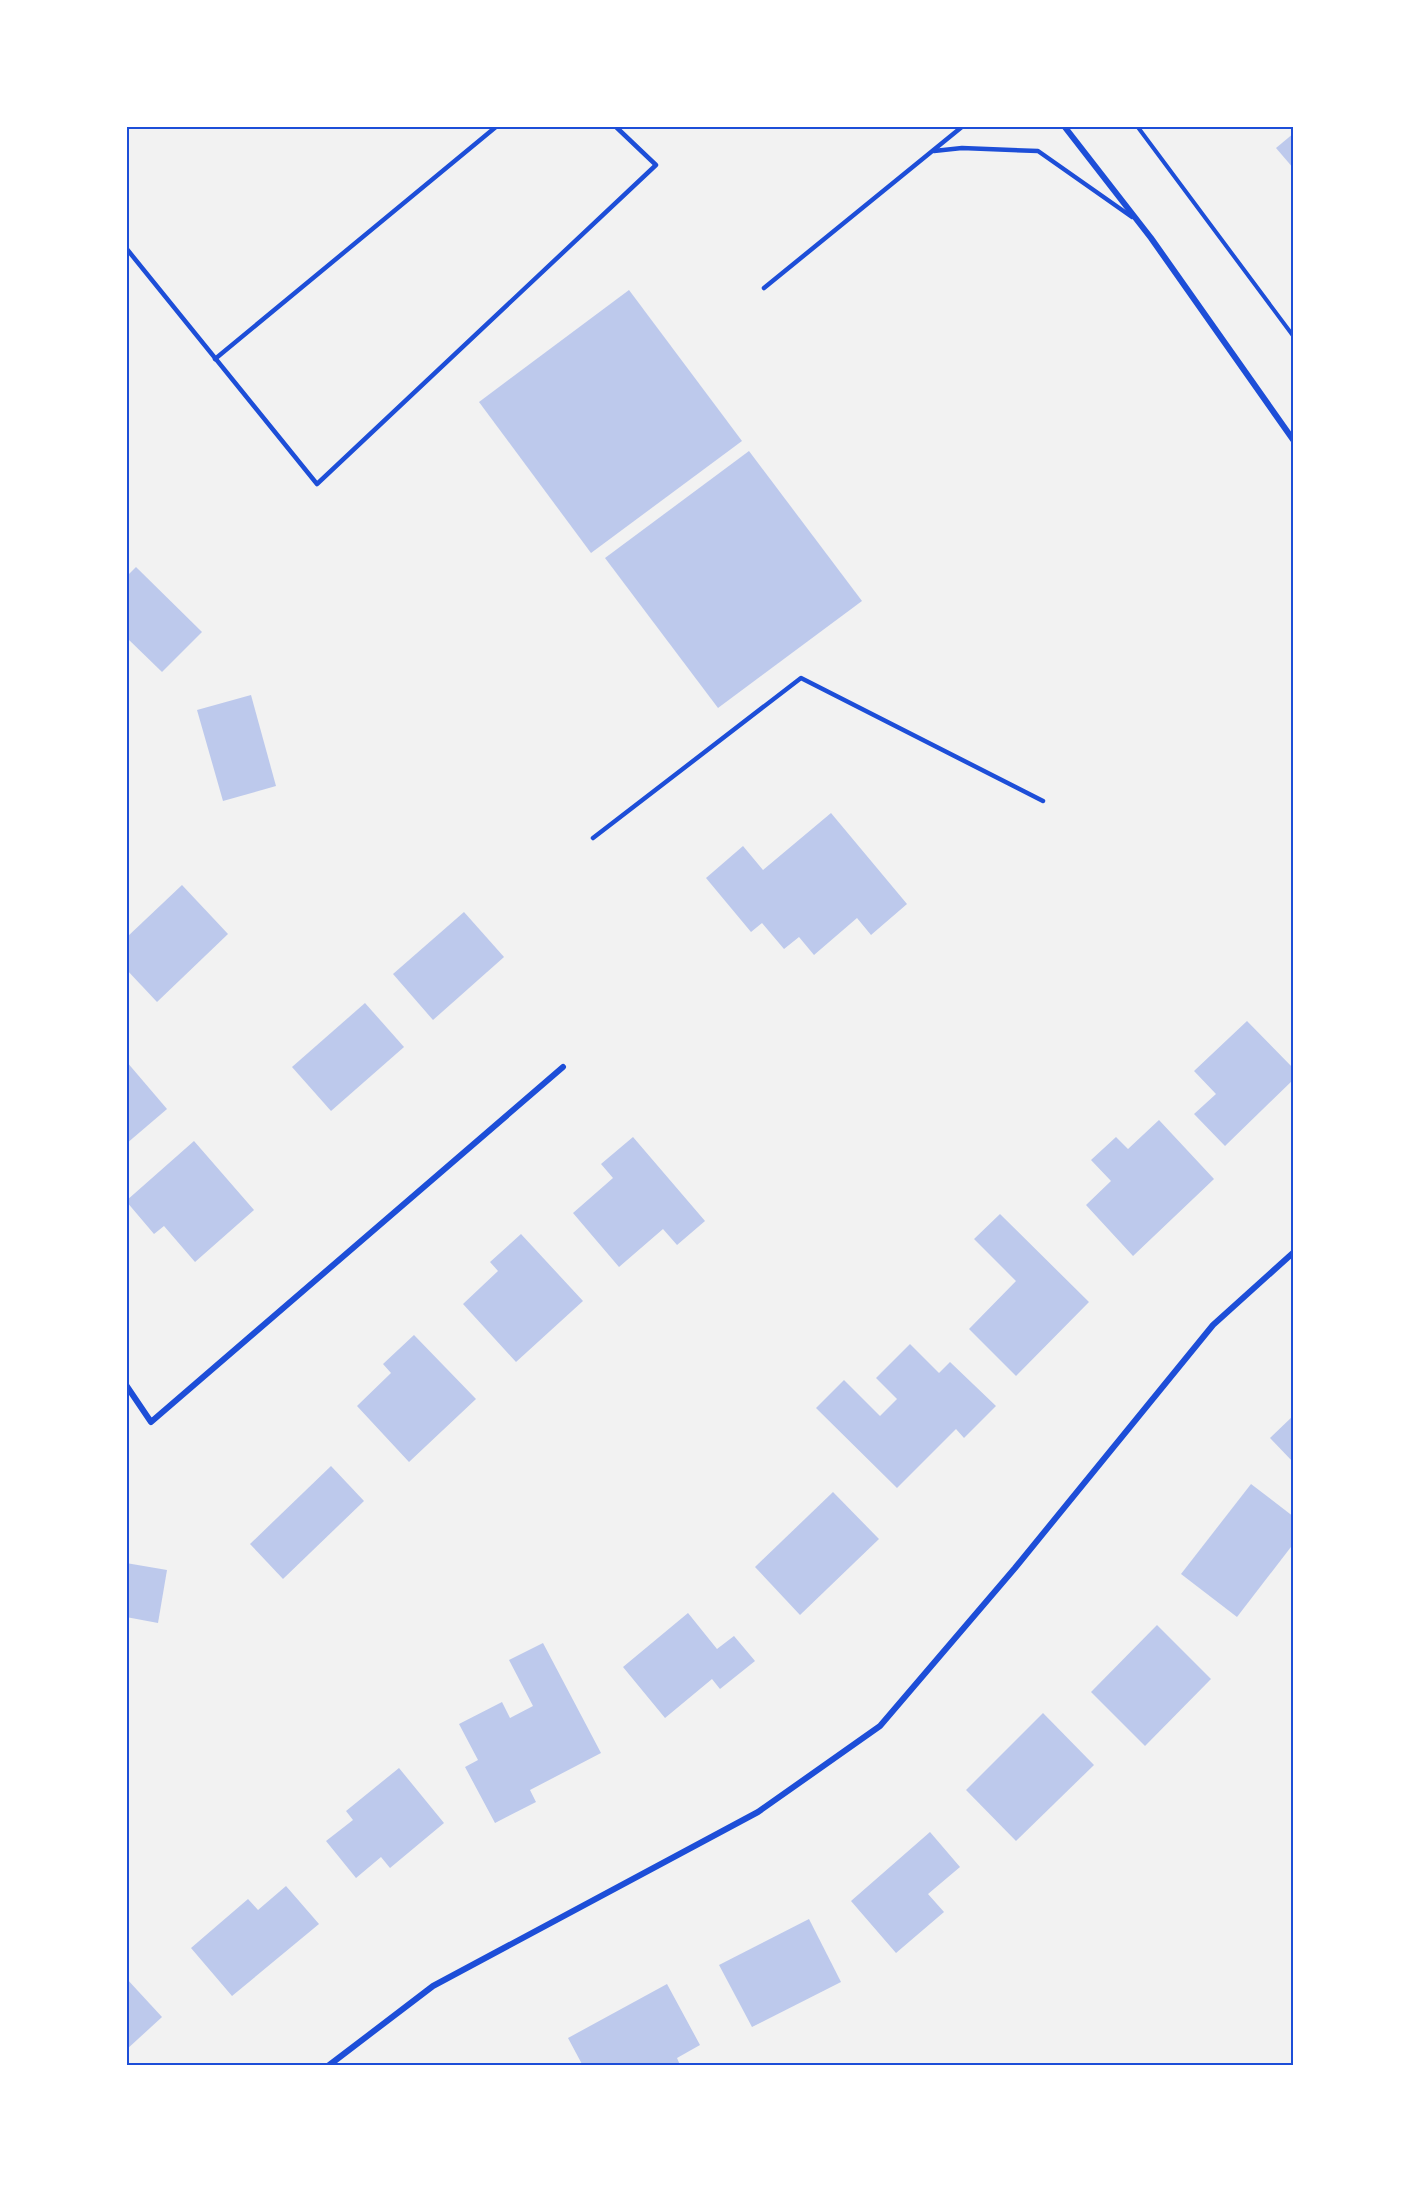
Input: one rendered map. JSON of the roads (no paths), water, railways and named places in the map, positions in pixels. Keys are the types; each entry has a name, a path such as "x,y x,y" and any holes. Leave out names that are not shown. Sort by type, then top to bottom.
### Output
{"street":[{"path":"1064,126 1137,220 1294,441"},
{"path":"126,1385 151,1422 563,1067"},
{"path":"327,2066 433,1986 758,1812 880,1726 1015,1568 1214,1325 1294,1252"}],"lane":[{"path":"215,359 497,126"},
{"path":"126,248 316,484 657,165 615,126"},
{"path":"764,288 963,126"},
{"path":"932,151 962,148 1038,151 1137,220"},
{"path":"593,838 801,678 1043,801"}]}
